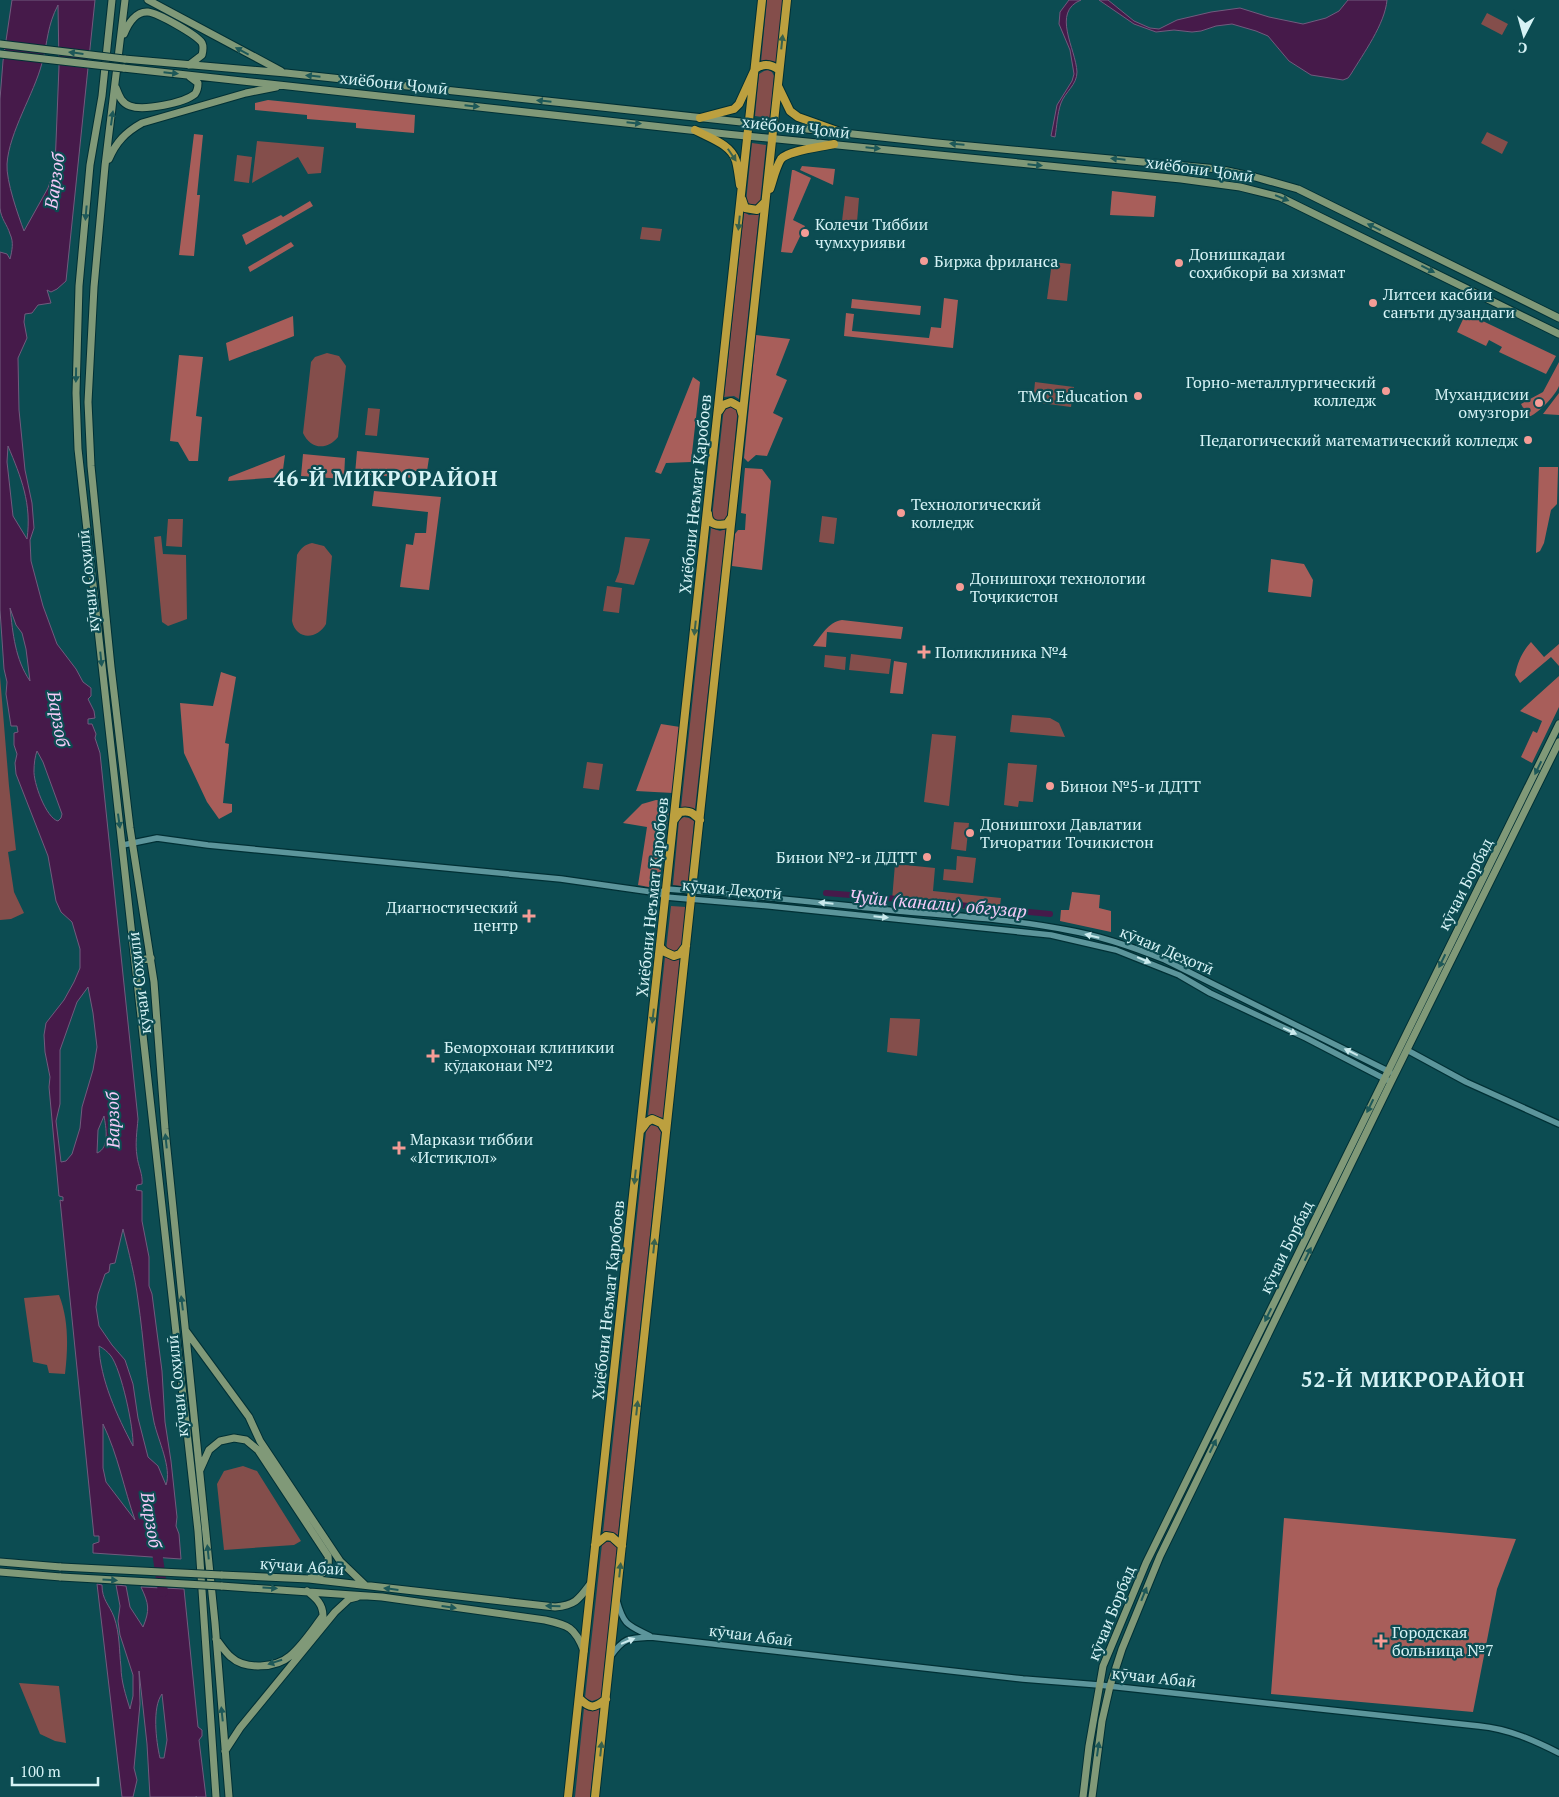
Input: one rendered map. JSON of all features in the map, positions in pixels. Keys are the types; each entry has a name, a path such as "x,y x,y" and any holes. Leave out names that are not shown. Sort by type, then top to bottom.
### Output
{"highway":[{"name":"Хиёбони Неъмат Қаробоев","path":"568,1797 661,948 664,893 674,820 762,0"},
{"path":"595,1797 787,0"},
{"path":"700,118 734,109 741,100 755,70 760,66 768,64 779,70"},
{"path":"778,85 790,111 798,117 840,132"},
{"path":"695,130 728,148 733,154 736,161 741,198 745,208 750,210 757,210 766,201 780,161 784,156 834,144"},
{"path":"718,412 723,405 731,402 740,407 743,416"},
{"path":"708,510 708,519 716,525 727,524 732,517"},
{"path":"674,820 680,812 687,811 693,813 700,820"},
{"path":"661,948 670,956 674,956 680,954 686,946"},
{"path":"640,1130 652,1119 661,1123 666,1131"},
{"path":"595,1545 606,1536 612,1537 622,1546"},
{"path":"579,1698 590,1706 599,1705 606,1699"}],"main road":[{"name":"кӯчаи Соҳилӣ","path":"125,0 105,166 94,287 88,402 91,466 110,657 133,842 151,958 165,1129 216,1639 229,1797"},
{"path":"148,0 286,73"},
{"path":"112,3 102,96 90,165 79,286 76,393 78,449 198,1531 216,1797"},
{"path":"121,40 134,17 148,12 158,15 196,36 201,42 202,55 188,65"},
{"name":"хиёбони Ҷомӣ","path":"0,44 124,59 286,73 700,118 1227,171 1298,189 1559,318"},
{"name":"хиёбони Ҷомӣ","path":"0,54 748,136 1181,179 1240,187 1280,197 1559,334"},
{"path":"116,87 120,99 129,106 160,107 190,97 196,93 198,83 188,75"},
{"path":"105,166 115,144 142,122 246,93 284,86"},
{"path":"562,115 564,103"},
{"path":"590,118 591,106"},
{"path":"1397,254 1405,241"},
{"path":"79,286 87,291 94,287"},
{"name":"кӯчаи Борбад","path":"1083,1797 1089,1746 1103,1666 1146,1563 1387,1070 1559,724"},
{"name":"кӯчаи Борбад","path":"1092,1797 1102,1722 1110,1686 1122,1649 1160,1556 1394,1074 1559,742"},
{"path":"136,961 151,958"},
{"path":"185,1330 248,1417 260,1441 340,1561 365,1585"},
{"path":"199,1470 209,1450 220,1441 234,1438 246,1440 258,1450 328,1556 329,1566 325,1572 309,1579"},
{"name":"кӯчаи Абаӣ","path":"0,1562 309,1579 555,1608 568,1606 578,1600 591,1583"},
{"name":"кӯчаи Абаӣ","path":"0,1572 306,1590 382,1597 565,1624 575,1631 584,1651"},
{"path":"216,1639 232,1658 239,1662 257,1666 270,1665 289,1658 324,1616 321,1605 306,1590"},
{"path":"225,1751 240,1728 335,1612 349,1600 362,1596"}],"street":[{"path":"123,845 157,838 208,845 561,879 664,893"},
{"name":"кӯчаи Деҳотӣ","path":"664,893 692,890 749,894 999,921 1067,930 1108,940 1139,949 1165,960 1394,1074"},
{"name":"кӯчаи Деҳотӣ","path":"664,893 691,899 779,906 1051,935 1116,950 1179,975 1210,993 1306,1038 1391,1082"},
{"path":"1407,1050 1482,1090 1559,1124"},
{"name":"кӯчаи Абаӣ","path":"616,1599 621,1616 626,1624 652,1637"},
{"name":"кӯчаи Абаӣ","path":"610,1657 619,1645 625,1641 633,1638 652,1637 1014,1678 1110,1686 1498,1728 1530,1738 1559,1753"}],"shaded area":[{"path":"767,0 783,0 776,63 765,60 761,62"},
{"path":"1487,13 1508,24 1502,35 1481,24"},
{"path":"768,70 774,76 770,118 755,116 759,74"},
{"path":"268,100 415,115 414,133 356,128 356,123 307,119 307,115 255,110 255,103"},
{"path":"1487,132 1508,142 1502,154 1481,143"},
{"path":"194,134 203,135 197,195 200,195 194,256 179,255"},
{"path":"257,141 324,147 321,173 308,174 298,157 252,183"},
{"path":"752,143 766,145 760,203 755,205 746,202"},
{"path":"237,155 252,157 249,183 234,181"},
{"path":"802,166 835,169 833,185 800,170"},
{"path":"792,170 811,178 793,220 805,226 792,253 781,252"},
{"path":"1112,191 1156,196 1154,217 1110,215"},
{"path":"845,196 859,198 857,222 842,221"},
{"path":"310,201 313,206 246,245 242,235 281,215 283,217"},
{"path":"744,212 749,215 759,214 739,399 734,396 724,397"},
{"path":"642,227 662,229 660,241 640,239"},
{"path":"291,242 294,246 250,272 248,267"},
{"path":"1052,262 1071,264 1067,301 1047,299"},
{"path":"944,298 958,300 953,348 844,336 846,313 854,314 852,331 929,338 931,327 941,328"},
{"path":"852,299 921,306 920,315 851,308"},
{"path":"1466,313 1556,356 1546,374 1499,352 1502,347 1489,340 1486,346 1457,332"},
{"path":"293,316 294,336 229,361 226,343"},
{"path":"756,335 790,339 776,375 787,380 773,413 783,418 767,456 756,455 748,462 744,458"},
{"path":"327,353 339,356 346,366 338,437 329,445 319,446 310,442 303,433 311,362 315,357"},
{"path":"179,355 203,357 196,416 202,417 198,461 189,461 178,442 170,441"},
{"path":"1559,362 1559,386 1557,390 1541,409 1528,417 1521,404 1543,392"},
{"path":"693,377 700,382 691,462 666,463 661,474 655,472"},
{"path":"1035,382 1074,387 1071,407 1033,402"},
{"path":"1559,393 1559,415 1543,414"},
{"path":"726,405 738,407 727,520 716,521 712,518 724,407"},
{"path":"368,408 380,409 377,436 365,435"},
{"path":"357,451 429,458 427,471 415,471 414,478 355,474"},
{"path":"303,454 345,458 344,479 301,476"},
{"path":"285,455 282,477 228,481 229,477"},
{"path":"1539,467 1558,467 1557,504 1551,510 1544,543 1540,551 1536,553"},
{"path":"745,468 762,469 771,481 762,570 732,566 735,534 738,530 745,530 746,514 741,513"},
{"path":"374,491 441,497 429,590 400,587 406,544 413,545 415,533 426,533 428,512 372,506"},
{"path":"822,516 837,518 834,544 819,542"},
{"path":"168,519 183,519 182,547 166,546"},
{"path":"711,528 720,531 726,529 695,809 681,808"},
{"path":"161,536 163,554 186,555 187,619 168,626 162,622 154,537"},
{"path":"625,537 650,539 634,585 615,582 619,572"},
{"path":"312,543 324,546 332,556 326,624 317,633 307,636 298,632 292,621 297,555 303,547"},
{"path":"1271,559 1304,564 1313,580 1311,597 1268,592"},
{"path":"607,586 622,588 619,613 603,611"},
{"path":"842,620 903,627 901,639 827,632 826,647 813,646 829,626"},
{"path":"1531,642 1544,657 1559,644 1559,666 1551,657 1520,683 1515,675 1516,670 1523,653"},
{"path":"851,654 891,659 889,674 849,670"},
{"path":"825,655 846,657 845,670 824,667"},
{"path":"894,661 907,663 903,694 890,693"},
{"path":"221,672 236,677 225,743 229,744 223,803 232,804 232,812 219,819 207,802 184,753 180,703 213,706"},
{"path":"0,676 16,850 8,852 14,892 24,913 11,919 0,920"},
{"path":"1559,676 1559,707 1532,763 1521,757 1533,731 1537,733 1542,721 1520,711"},
{"path":"1012,715 1050,718 1059,723 1065,737 1010,732"},
{"path":"661,724 680,727 673,793 636,791"},
{"path":"932,734 956,736 949,806 924,802"},
{"path":"587,762 603,764 599,790 583,788"},
{"path":"1008,763 1037,765 1033,802 1019,801 1018,807 1004,805"},
{"path":"656,800 670,802 659,885 654,888 638,885 647,827 623,823 642,804"},
{"path":"684,817 694,821 688,887 673,885 679,820"},
{"path":"954,822 969,823 966,851 951,849"},
{"path":"957,856 976,858 973,883 943,880 944,869 956,870"},
{"path":"895,864 935,868 933,891 1001,898 999,913 892,900"},
{"path":"1072,892 1100,895 1099,908 1111,911 1111,932 1060,921 1061,910 1069,910"},
{"path":"671,906 686,907 681,949 677,953 666,950"},
{"path":"665,957 670,959 680,958 663,1118 652,1115 648,1116"},
{"path":"890,1018 920,1019 917,1056 887,1052"},
{"path":"651,1125 659,1127 661,1132 618,1535 603,1533 646,1132"},
{"path":"59,1295 65,1314 67,1334 65,1374 49,1373 47,1365 33,1362 24,1298"},
{"path":"243,1466 257,1471 301,1541 294,1545 224,1550 217,1484 224,1471"},
{"name":"Городская больница №7","path":"1284,1518 1516,1539 1497,1589 1473,1712 1271,1694"},
{"path":"611,1542 617,1547 601,1698 592,1701 585,1698 602,1544"},
{"path":"19,1683 59,1686 66,1743 55,1741 40,1734"},
{"path":"584,1708 589,1710 600,1709 590,1797 575,1797"}],"water":[{"path":"12,0 95,0 66,281 51,292 47,290 51,303 38,305 32,313 25,314 24,322 27,338 18,358 19,410 25,470 32,503 34,528 30,540 31,561 43,606 57,644 76,669 83,682 91,688 91,696 88,699 95,718 88,719 88,724 92,724 100,753 138,1119 136,1151 142,1184 137,1185 136,1190 142,1191 142,1221 149,1257 149,1286 152,1294 162,1371 165,1422 181,1559 93,1553 93,1544 99,1542 99,1536 94,1536 60,1200 63,1201 63,1197 59,1196 49,1087 50,1077 44,1035 46,1023 64,1000 80,968 80,949 72,922 61,912 56,901 48,856 16,774 15,763 17,754 14,745 14,733 18,732 17,726 11,726 6,694 7,682 4,669 0,610 0,252 7,254 10,259 12,250 9,230 0,208 0,99 3,61","holes":["58,5 59,66 55,167 48,188 24,231 10,188 7,164 12,139 42,63 52,20","8,446 27,502 27,539 13,516 7,462","10,608 16,625 22,633 30,681 21,664 12,627","37,751 43,762 62,814 58,821 49,813 38,791 34,776","88,987 97,1047 93,1070 82,1107 80,1128 72,1154 66,1161 61,1162 56,1121 60,1104 60,1050 77,1002","104,1116 105,1142 104,1147 97,1153 98,1130","123,1229 137,1291 154,1422 166,1462 166,1485 158,1466 148,1457 138,1418 133,1384 125,1360 99,1326 96,1307 98,1294 105,1274 109,1272 110,1264 115,1263","99,1346 111,1356 119,1373 129,1413 133,1446 115,1410 102,1371","103,1424 113,1448 135,1520 106,1482 103,1468"]},
{"path":"1069,0 1081,0 1072,6 1066,22 1077,72 1073,85 1061,103 1055,137 1051,136 1057,105 1072,81 1074,74 1070,50 1059,24 1060,12"},
{"path":"1099,0 1108,0 1134,21 1150,28 1159,29 1177,20 1240,8 1269,17 1303,24 1326,18 1339,11 1348,0 1387,0 1382,19 1373,39 1351,74 1343,80 1311,75 1289,61 1268,36 1256,31 1232,24 1192,32 1174,30 1156,32 1134,24"},
{"path":"97,1584 102,1585 104,1598 116,1623 122,1678 130,1709 133,1696 133,1675 120,1635 118,1621 120,1606 116,1585 126,1586 130,1607 143,1627 148,1607 141,1587 184,1589 198,1727 202,1730 202,1736 199,1740 206,1797 150,1797 147,1744 139,1671 140,1704 134,1768 137,1780 133,1797 122,1797","holes":["162,1694 167,1740 164,1758 160,1758 156,1734 156,1715"]}],"waterway":[{"name":"Чуйи (канали) обгузар","path":"826,893 1050,914"},
{"name":"Варзоб","path":"156,1545 163,1592"}],"place":[{"name":"Колечи Тиббии чумхурияви","path":"805,233"},
{"name":"Биржа фриланса","path":"924,261"},
{"name":"Донишкадаи соҳибкорӣ ва хизмат","path":"1179,263"},
{"name":"Литсеи касбии санъти дузандаги","path":"1373,303"},
{"name":"Горно-металлургический колледж","path":"1386,391"},
{"name":"TMC Education","path":"1138,396"},
{"name":"Мухандисии омузгори","path":"1539,403"},
{"name":"Педагогический математический колледж","path":"1528,440"},
{"name":"Технологический колледж","path":"901,513"},
{"name":"Донишгоҳи технологии Тоҷикистон","path":"960,587"},
{"name":"Поликлиника №4","path":"924,652"},
{"name":"Бинои №5-и ДДТТ","path":"1050,786"},
{"name":"Донишгохи Давлатии Тичоратии Точикистон","path":"970,833"},
{"name":"Бинои №2-и ДДТТ","path":"927,857"},
{"name":"Диагностический центр","path":"529,916"},
{"name":"Беморхонаи клиникии кӯдаконаи №2","path":"433,1056"},
{"name":"Маркази тиббии «Истиқлол»","path":"399,1148"},
{"name":"Городская больница №7","path":"1381,1641"}],"district":[{"name":"46-Й МИКРОРАЙОН","path":"386,479"},
{"name":"52-Й МИКРОРАЙОН","path":"1413,1380"}]}
